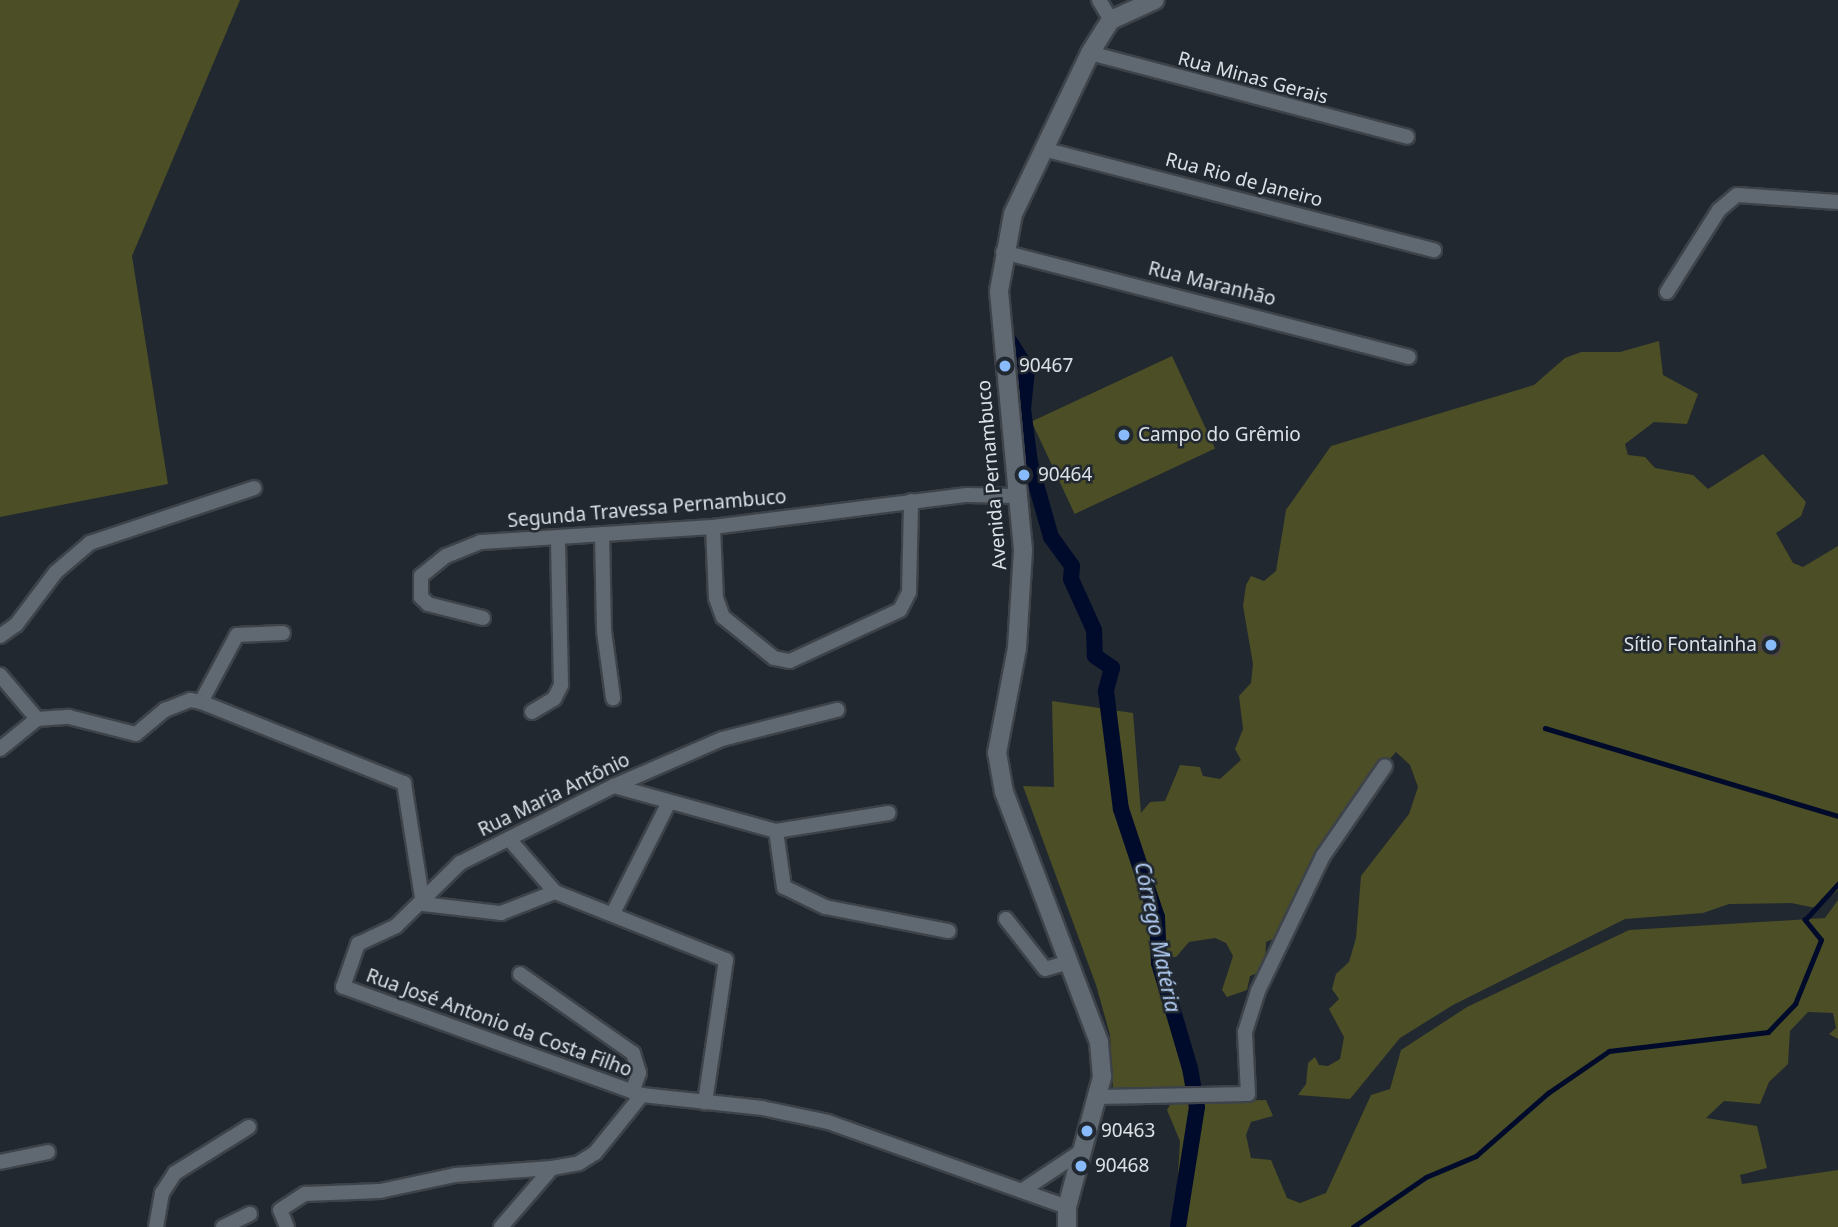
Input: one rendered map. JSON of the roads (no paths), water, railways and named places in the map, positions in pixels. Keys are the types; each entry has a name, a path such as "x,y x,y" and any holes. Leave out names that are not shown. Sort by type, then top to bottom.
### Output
{"street":[{"path":"1099,0 1111,20 1155,0"},
{"name":"Avenida Pernambuco","path":"1067,1227 1067,1207 1102,1077 1099,1042 1004,792 997,753 1022,596 1017,496 1000,326 1003,252 1013,214 1090,53 1111,20"},
{"name":"Rua Minas Gerais","path":"1090,53 1406,137"},
{"name":"Rua Rio de Janeiro","path":"1043,149 1434,250"},
{"path":"1667,292 1719,210 1737,195 1838,202"},
{"name":"Rua Maranhão","path":"1003,252 1409,357"},
{"path":"0,636 16,625 56,572 90,543 254,488"},
{"name":"Segunda Travessa Pernambuco","path":"484,618 428,604 421,597 421,576 446,556 481,542 713,527 911,501 1017,496"},
{"path":"713,527 716,598 723,617 774,658 790,661 900,610 909,592 911,501"},
{"path":"602,534 604,631 613,698"},
{"path":"532,712 554,699 561,685 558,538"},
{"path":"201,702 237,635 283,633"},
{"path":"3,681 37,719"},
{"path":"0,749 37,719 77,718 136,733 165,710 190,700 201,702 404,783 424,904 501,913 555,892"},
{"name":"Rua Maria Antônio","path":"343,987 352,956 365,936 396,926 424,904 460,863 614,786 722,739 837,710"},
{"path":"1098,1097 1248,1094 1245,1032 1258,991 1323,856 1385,766"},
{"path":"614,786 776,831 889,813"},
{"path":"613,913 669,802"},
{"path":"776,831 784,887 825,907 949,931"},
{"path":"509,839 555,892 726,960 705,1102"},
{"path":"1006,919 1045,969 1069,962"},
{"path":"287,1227 280,1210 305,1194 380,1191 455,1175 552,1168 587,1160 637,1094 639,1073 633,1053 520,974"},
{"name":"Rua José Antonio da Costa Filho","path":"343,987 637,1094 762,1108 865,1132 1067,1207"},
{"path":"156,1227 162,1193 175,1173 248,1127"},
{"path":"1023,1190 1082,1151"},
{"path":"0,1162 48,1152"},
{"path":"501,1227 552,1168"},
{"path":"223,1227 250,1214"}],"waterway":[{"name":"Córrego Matéria","path":"1010,342 1027,369 1023,409 1030,463 1051,537 1072,566 1071,579 1094,630 1095,656 1112,668 1106,691 1121,809 1157,917 1159,963 1190,1068 1197,1107 1178,1227"},
{"path":"1545,728 1838,816"},
{"path":"1353,1227 1426,1177 1476,1156 1548,1093 1609,1051 1768,1032 1795,1004 1821,940 1805,920 1838,884"}],"place":[{"name":"90467","path":"1005,366"},
{"name":"Campo do Grêmio","path":"1124,435"},
{"name":"90464","path":"1024,475"},
{"name":"Sítio Fontainha","path":"1771,645"},
{"name":"90463","path":"1087,1131"},
{"name":"90468","path":"1081,1166"}]}
